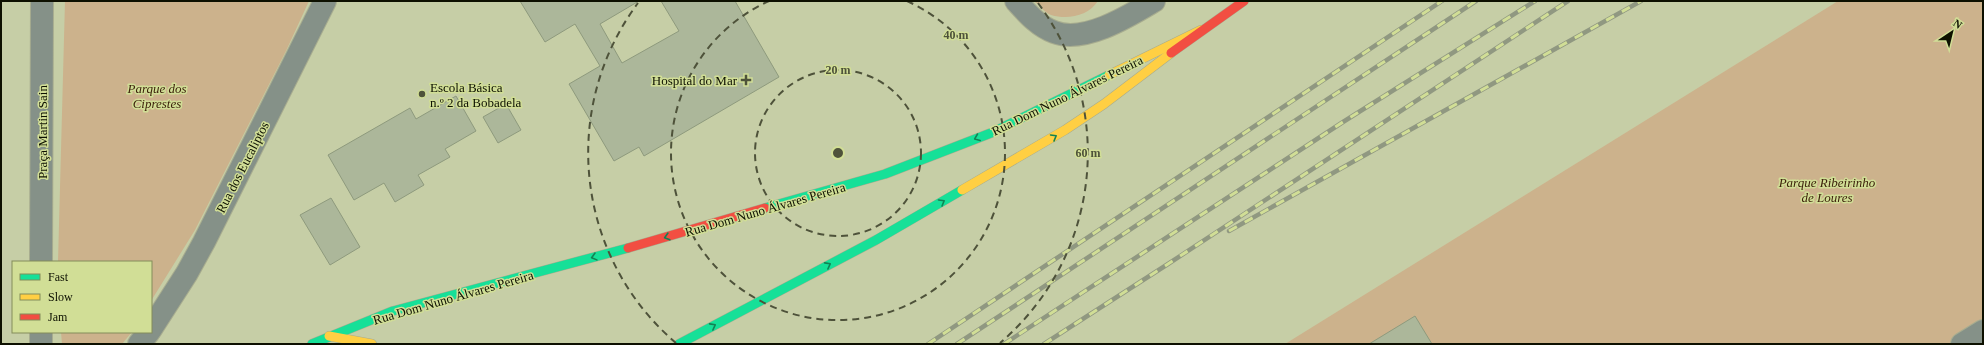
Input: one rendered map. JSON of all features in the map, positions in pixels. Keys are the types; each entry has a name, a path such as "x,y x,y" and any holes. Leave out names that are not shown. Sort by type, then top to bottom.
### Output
{"main road":[{"name":"Rua Dom Nuno Álvares Pereira","path":"679,344 876,240 1065,130 1104,104 1201,30 1244,1"},
{"name":"Rua Dom Nuno Álvares Pereira","path":"312,344 393,312 631,247 886,174 991,132 1201,30"},
{"path":"329,336 372,344"}],"street":[{"name":"Praça Martin Sain","path":"41,261 42,1"},
{"name":"Rua dos Eucaliptos","path":"152,327 187,273 204,242 324,1"},
{"path":"1016,1 1042,26 1055,33 1068,35 1084,34 1108,25 1154,1"},
{"path":"1962,344 1983,331"},
{"path":"40,344 41,333"},
{"path":"139,344 148,333"}],"green space":[{"name":"Parque dos Ciprestes","path":"65,1 309,1 286,51 195,230 152,299 152,261 58,261"},
{"path":"1034,1 1098,1 1089,10 1077,16 1064,17 1049,14"},
{"name":"Parque Ribeirinho de Loures","path":"1838,1 1983,1 1983,344 1285,344"},
{"path":"61,333 131,333 122,344 62,344"}],"building":[{"path":"520,1 639,1 600,24 622,63 679,31 661,1 735,1 779,77 644,156 639,147 614,161 569,84 600,66 575,24 545,42"},
{"path":"456,96 476,131 445,149 450,157 418,175 424,185 395,202 384,183 354,200 328,155 410,108 416,119"},
{"path":"506,104 521,130 498,143 483,117"},
{"path":"331,198 360,247 330,265 300,215"},
{"path":"1415,316 1432,344 1369,344"}],"railway":[{"path":"928,344 1442,1"},
{"path":"957,344 1476,1"},
{"path":"1004,344 1343,122 1535,1"},
{"path":"1044,344 1568,1"},
{"path":"1229,231 1641,1"}],"traffic: fast":[{"path":"765,208 885,174 991,133 1109,75"},
{"path":"679,344 876,240 962,190"},
{"path":"312,344 393,311 628,248"}],"traffic: slow":[{"path":"1109,75 1201,30"},
{"path":"962,190 1065,130 1104,104 1171,53"},
{"path":"329,336 372,344"}],"traffic: jam":[{"path":"1171,53 1244,1"},
{"path":"628,248 765,208"}],"place":[{"name":"Hospital do Mar","path":"746,80"},
{"name":"Escola Básica n.º 2 da Bobadela","path":"422,94"}]}
